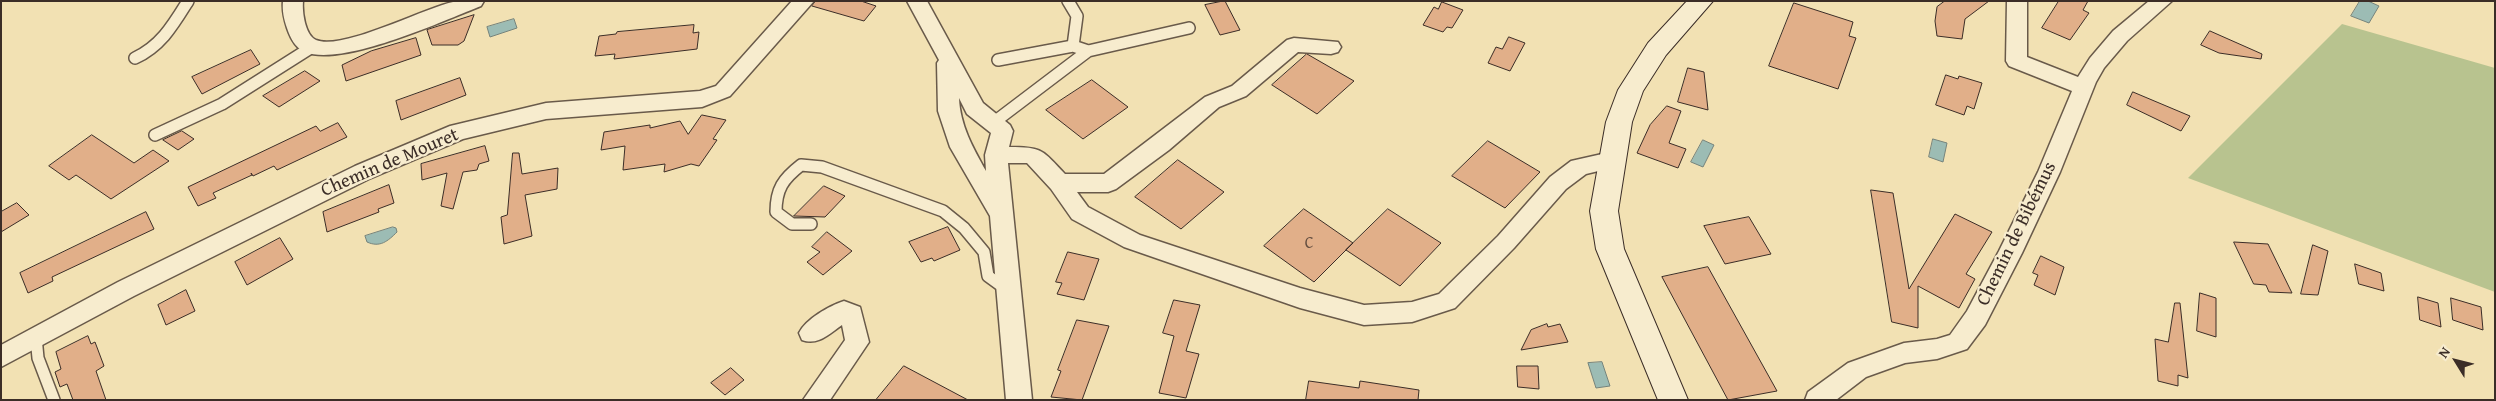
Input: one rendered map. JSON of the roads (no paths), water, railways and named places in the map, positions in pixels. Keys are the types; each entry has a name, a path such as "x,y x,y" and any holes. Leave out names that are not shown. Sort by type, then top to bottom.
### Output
{"main road":[{"path":"1678,26 1688,1"},
{"path":"1673,400 1610,249 1604,212 1611,160 1619,122 1631,90 1642,69 1701,1"}],"street":[{"path":"293,1 292,7 301,38 312,47 326,50 344,46 474,1"},
{"name":"Chemin de Mouret","path":"1,357 126,289 354,176 458,132 546,111 702,99 712,96 723,91 804,1"},
{"path":"917,1 975,108 1002,131 996,155 1019,400"},
{"path":"2017,1 2018,36 2016,61 2084,88"},
{"name":"Chemin de Bibémus","path":"1816,400 1857,370 1904,352 1937,349 1958,342 1976,318 2010,253 2049,172 2084,88 2097,63 2107,49 2162,1"},
{"path":"1059,183 1108,183 1161,144 1212,102 1239,91 1294,46 1331,46"},
{"path":"947,59 949,111 961,147 1002,216"},
{"path":"996,155 1033,155 1059,183 1080,213 1132,241 1300,298 1364,315 1412,312 1447,301 1506,242 1559,183 1579,166 1611,160"},
{"path":"811,333 844,311 852,314 857,342 834,377 815,400"}],"lane":[{"path":"135,58 152,50 176,21 188,1"},
{"path":"1068,1 1076,16 1073,46"},
{"path":"993,123 1088,51 1189,28"},
{"path":"998,60 1073,46 1088,51"},
{"path":"156,135 222,104 312,47"},
{"path":"811,224 792,224 776,212 775,193 788,175 801,165 822,167 887,193 944,212 964,228 984,252 988,276 999,284 1009,284"},
{"path":"36,337 38,358 54,400"}],"water":[{"path":"2360,1 2368,1 2379,6 2369,23 2351,16"},
{"path":"514,19 517,28 490,37 487,27"},
{"path":"1933,139 1947,143 1943,162 1929,157"},
{"path":"1703,140 1714,145 1703,167 1691,162"},
{"path":"393,227 396,228 397,232 387,241 380,244 367,242 365,236"},
{"path":"1602,362 1610,386 1596,388 1588,363"}]}
